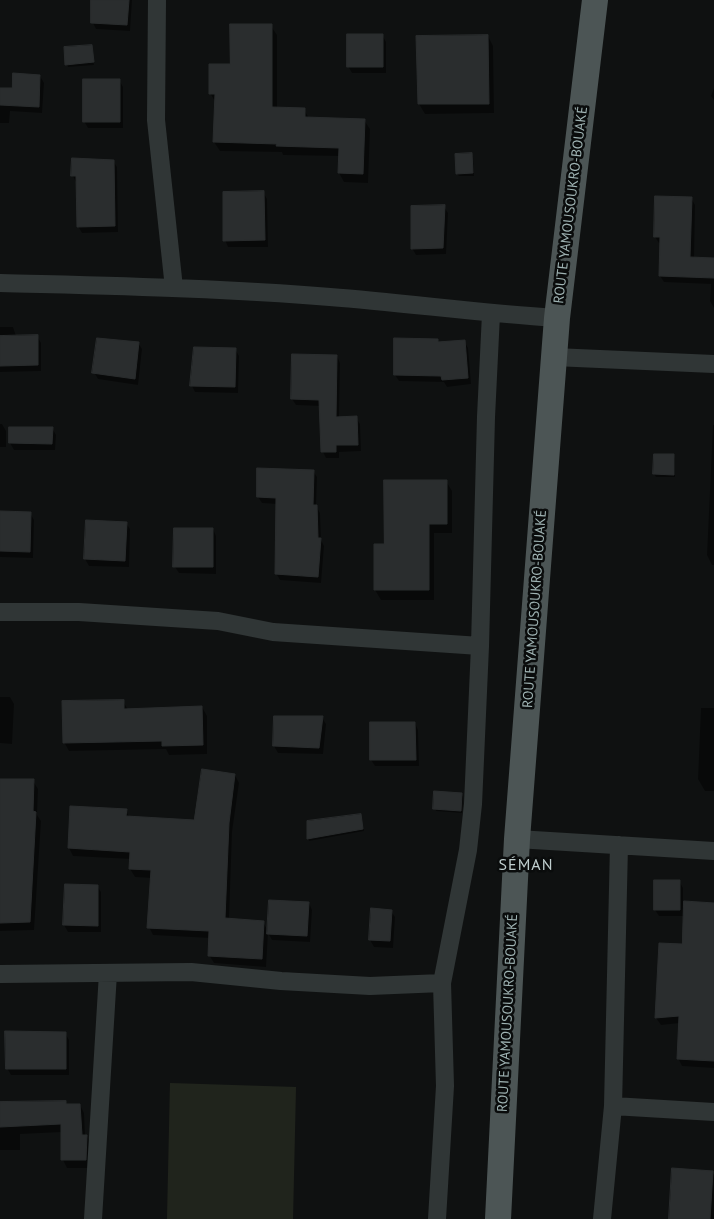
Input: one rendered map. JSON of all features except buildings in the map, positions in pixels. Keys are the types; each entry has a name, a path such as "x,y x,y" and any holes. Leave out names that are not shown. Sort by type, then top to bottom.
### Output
{"main road":[{"name":"ROUTE YAMOUSOUKRO-BOUAKÉ","path":"498,1219 517,839 557,318 595,0"}],"street":[{"path":"157,0 156,120 174,288"},
{"path":"0,282 174,288 331,297 491,314 557,318"},
{"path":"437,1219 445,1086 442,983 468,850 472,804 480,646 486,418 491,314"},
{"path":"554,357 714,364"},
{"path":"0,612 79,612 218,621 273,632 480,646"},
{"path":"517,839 714,851"},
{"path":"602,1219 613,1106 620,845"},
{"path":"0,974 191,972 281,981 370,986 442,983"},
{"path":"93,1219 108,973"},
{"path":"613,1106 714,1112"}],"shaded area":[{"path":"170,1083 296,1087 293,1219 167,1219"}],"district":[{"name":"SÉMAN","path":"526,865"}]}
